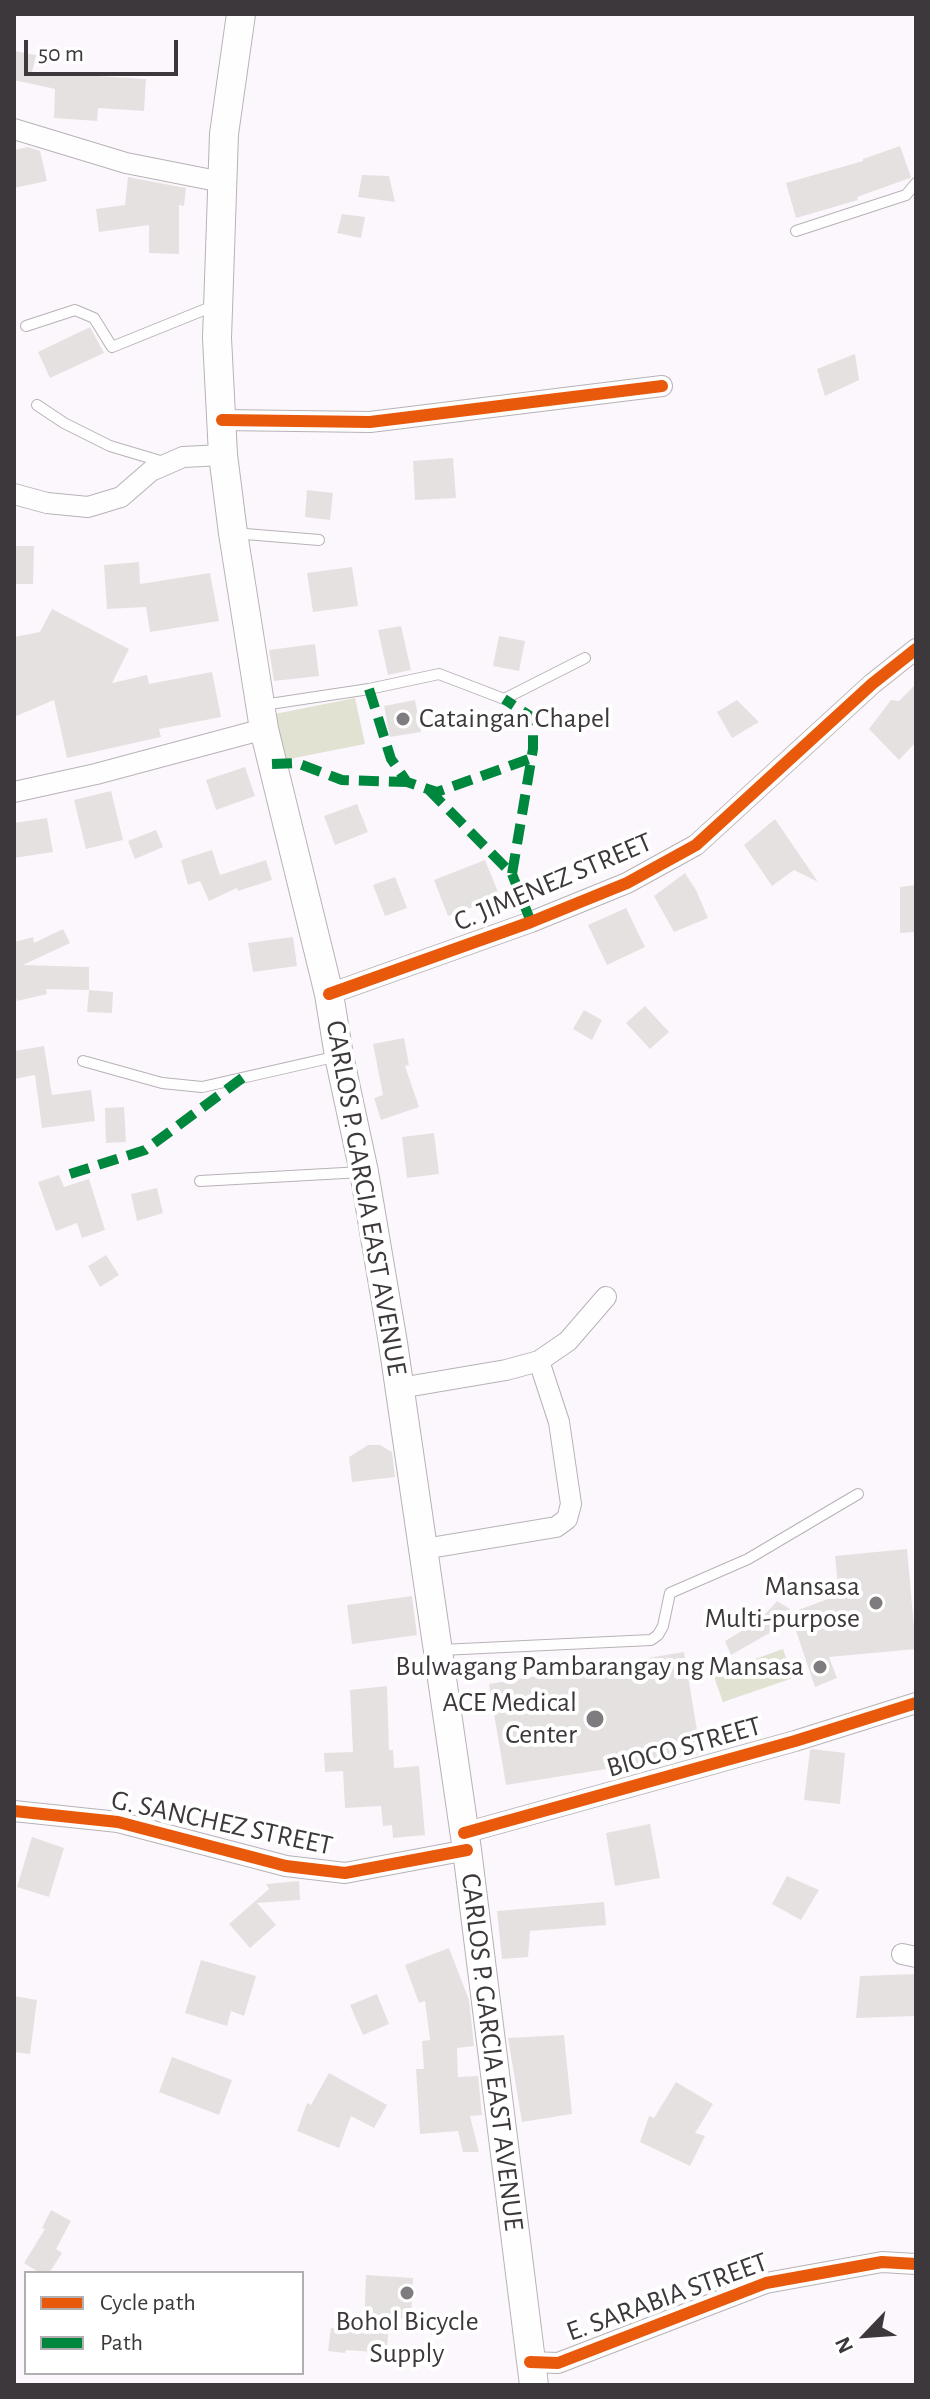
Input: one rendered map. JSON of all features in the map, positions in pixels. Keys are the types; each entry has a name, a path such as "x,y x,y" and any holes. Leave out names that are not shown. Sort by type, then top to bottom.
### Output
{"main road":[{"name":"CARLOS P. GARCIA EAST AVENUE","path":"241,14 224,134 222,182 217,338 223,455 263,717 329,994 364,1172 400,1388 466,1841 532,2373"}],"street":[{"path":"14,129 126,163 222,182"},
{"path":"222,420 370,422 662,386"},
{"path":"14,494 47,503 88,507 121,497 151,471 183,457 223,455"},
{"name":"C. JIMENEZ STREET","path":"329,994 531,922 627,883 696,845 872,684 916,649"},
{"path":"14,792 96,774 263,717"},
{"path":"400,1388 506,1370 539,1361 568,1341 606,1297"},
{"path":"424,1549 556,1527 567,1519 571,1504 559,1422 539,1361"},
{"name":"BIOCO STREET","path":"466,1841 916,1703"},
{"name":"G. SANCHEZ STREET","path":"14,1811 118,1822 286,1866 345,1873 466,1841"},
{"name":"E. SARABIA STREET","path":"532,2373 766,2283 882,2262 916,2264"}],"lane":[{"path":"796,231 906,195 916,183"},
{"path":"26,326 75,310 94,318 112,347 219,304"},
{"path":"37,405 64,423 110,446 169,463"},
{"path":"233,533 319,540"},
{"path":"263,717 439,674 504,699 585,658"},
{"path":"83,1061 162,1083 202,1087 339,1056"},
{"path":"200,1181 364,1172"},
{"path":"439,1650 651,1640 663,1626 670,1593 748,1559 858,1494"}],"green space":[{"path":"355,698 365,744 284,760 275,714"},
{"path":"783,1649 793,1678 723,1702 713,1674"}],"building":[{"path":"14,51 36,55 32,72 146,79 144,111 98,108 97,121 54,118 55,89 14,80"},
{"path":"900,146 910,178 857,197 858,200 796,218 786,183 863,161"},
{"path":"28,147 40,151 47,181 14,188 14,150"},
{"path":"362,175 389,176 395,202 358,197"},
{"path":"128,177 186,188 184,206 179,205 179,254 149,253 149,225 99,232 96,209 125,205"},
{"path":"342,214 365,217 361,238 337,233"},
{"path":"90,327 104,353 50,378 38,352"},
{"path":"855,354 859,380 825,396 817,369"},
{"path":"453,458 456,498 415,500 413,461"},
{"path":"307,490 333,493 330,520 305,517"},
{"path":"14,546 34,546 33,584 14,584"},
{"path":"139,562 140,584 210,573 219,621 150,632 146,607 107,609 104,565"},
{"path":"352,567 358,606 313,612 307,573"},
{"path":"52,609 129,649 112,683 147,675 149,684 212,672 221,717 159,729 161,737 67,758 54,700 14,717 14,637 40,632"},
{"path":"401,626 411,670 388,675 378,630"},
{"path":"499,636 525,641 519,671 493,666"},
{"path":"315,644 319,676 274,681 269,650"},
{"path":"916,684 916,742 899,760 869,729 891,700 899,701"},
{"name":"Cataingan Chapel","path":"415,700 421,732 390,737 384,706"},
{"path":"737,700 759,722 732,738 717,712"},
{"path":"245,767 255,796 216,810 206,780"},
{"path":"111,791 123,840 86,849 74,800"},
{"path":"357,804 368,832 335,845 324,816"},
{"path":"47,818 53,852 14,858 14,823"},
{"path":"775,819 818,882 794,870 772,886 744,845"},
{"path":"156,830 163,847 135,859 128,841"},
{"path":"212,850 220,875 266,860 272,880 238,891 237,888 209,901 200,881 188,885 181,860"},
{"path":"485,860 500,897 448,916 434,880"},
{"path":"685,873 708,918 674,932 654,896"},
{"path":"395,877 407,908 385,916 373,885"},
{"path":"916,885 916,932 900,933 900,887"},
{"path":"626,908 645,947 607,965 588,925"},
{"path":"63,929 70,943 23,965 89,967 89,990 46,989 47,994 17,1001 14,992 14,942 33,937 34,943"},
{"path":"293,937 297,966 253,972 248,943"},
{"path":"89,990 113,992 112,1013 87,1012"},
{"path":"645,1006 669,1032 650,1049 626,1023"},
{"path":"584,1010 602,1020 592,1040 573,1029"},
{"path":"404,1038 409,1065 405,1066 419,1107 381,1120 374,1098 383,1095 373,1044"},
{"path":"44,1046 52,1095 91,1090 95,1121 42,1128 35,1075 14,1079 14,1051"},
{"path":"124,1107 126,1142 106,1143 105,1108"},
{"path":"434,1133 439,1174 407,1178 402,1137"},
{"path":"59,1175 64,1187 89,1179 105,1230 82,1238 77,1223 56,1231 38,1182"},
{"path":"157,1188 163,1213 137,1221 131,1194"},
{"path":"106,1255 119,1275 100,1287 88,1266"},
{"path":"368,1445 380,1445 392,1452 395,1477 352,1482 349,1457"},
{"name":"Mansasa Multi-purpose","path":"907,1549 916,1649 829,1657 837,1678 815,1687 790,1613 839,1595 835,1556"},
{"path":"412,1596 417,1635 352,1644 347,1605"},
{"path":"777,1601 790,1609 773,1631 731,1655 725,1641 760,1620"},
{"name":"ACE Medical Center","path":"684,1652 701,1754 506,1785 489,1684"},
{"path":"387,1686 389,1750 393,1750 394,1768 419,1766 425,1835 393,1838 392,1825 383,1826 381,1806 345,1808 343,1771 325,1772 324,1753 353,1752 350,1690"},
{"path":"810,1750 845,1753 840,1804 804,1800"},
{"path":"650,1824 660,1878 615,1886 606,1833"},
{"path":"32,1837 64,1848 49,1897 17,1887"},
{"path":"787,1876 819,1890 801,1920 772,1904"},
{"path":"299,1881 300,1900 257,1903 276,1925 250,1948 229,1924 269,1889 266,1884"},
{"path":"604,1902 606,1925 530,1931 528,1957 502,1959 497,1911"},
{"path":"449,1948 469,2000 474,2046 457,2048 458,2077 478,2076 482,2115 470,2116 479,2152 463,2152 458,2131 420,2134 416,2069 424,2069 422,2041 430,2040 425,2001 419,2003 405,1965"},
{"path":"201,1960 256,1976 244,2016 231,2011 227,2026 185,2013"},
{"path":"916,1974 916,2016 856,2018 860,1976"},
{"path":"377,1994 389,2024 363,2035 350,2005"},
{"path":"14,1996 37,2000 30,2054 14,2052"},
{"path":"564,2035 572,2114 522,2122 508,2038"},
{"path":"172,2057 232,2080 219,2115 159,2092"},
{"path":"329,2073 387,2105 374,2128 351,2116 339,2148 297,2131 307,2103 311,2105"},
{"path":"676,2082 713,2104 695,2133 705,2136 690,2166 640,2142 649,2116 654,2118"},
{"path":"51,2210 71,2221 56,2249 62,2253 50,2271 37,2271 24,2263 45,2229 42,2228"},
{"path":"366,2275 413,2278 411,2319 389,2318 387,2353 328,2351 331,2328 356,2331 356,2326 364,2327"}],"marked path":[{"path":"369,689 391,759 407,782 437,792 532,758"},
{"path":"428,789 512,874 533,749 533,718 504,699"},
{"path":"272,764 297,763 342,780 407,782"},
{"path":"512,874 531,922"},
{"path":"70,1174 145,1150 245,1076"}],"cycle path":[{"path":"222,420 370,422 662,386"},
{"path":"329,994 531,922 627,883 696,845 872,684 916,649"},
{"path":"464,1833 795,1741 916,1703"},
{"path":"14,1811 118,1822 286,1866 345,1873 467,1850"},
{"path":"530,2362 558,2363 766,2283 882,2262 916,2264"}],"place":[{"name":"Cataingan Chapel","path":"403,719"},
{"name":"Mansasa Multi-purpose","path":"876,1603"},
{"name":"Bulwagang Pambarangay ng Mansasa","path":"820,1667"},
{"name":"ACE Medical Center","path":"595,1719"},
{"name":"Bohol Bicycle Supply","path":"407,2293"}]}
